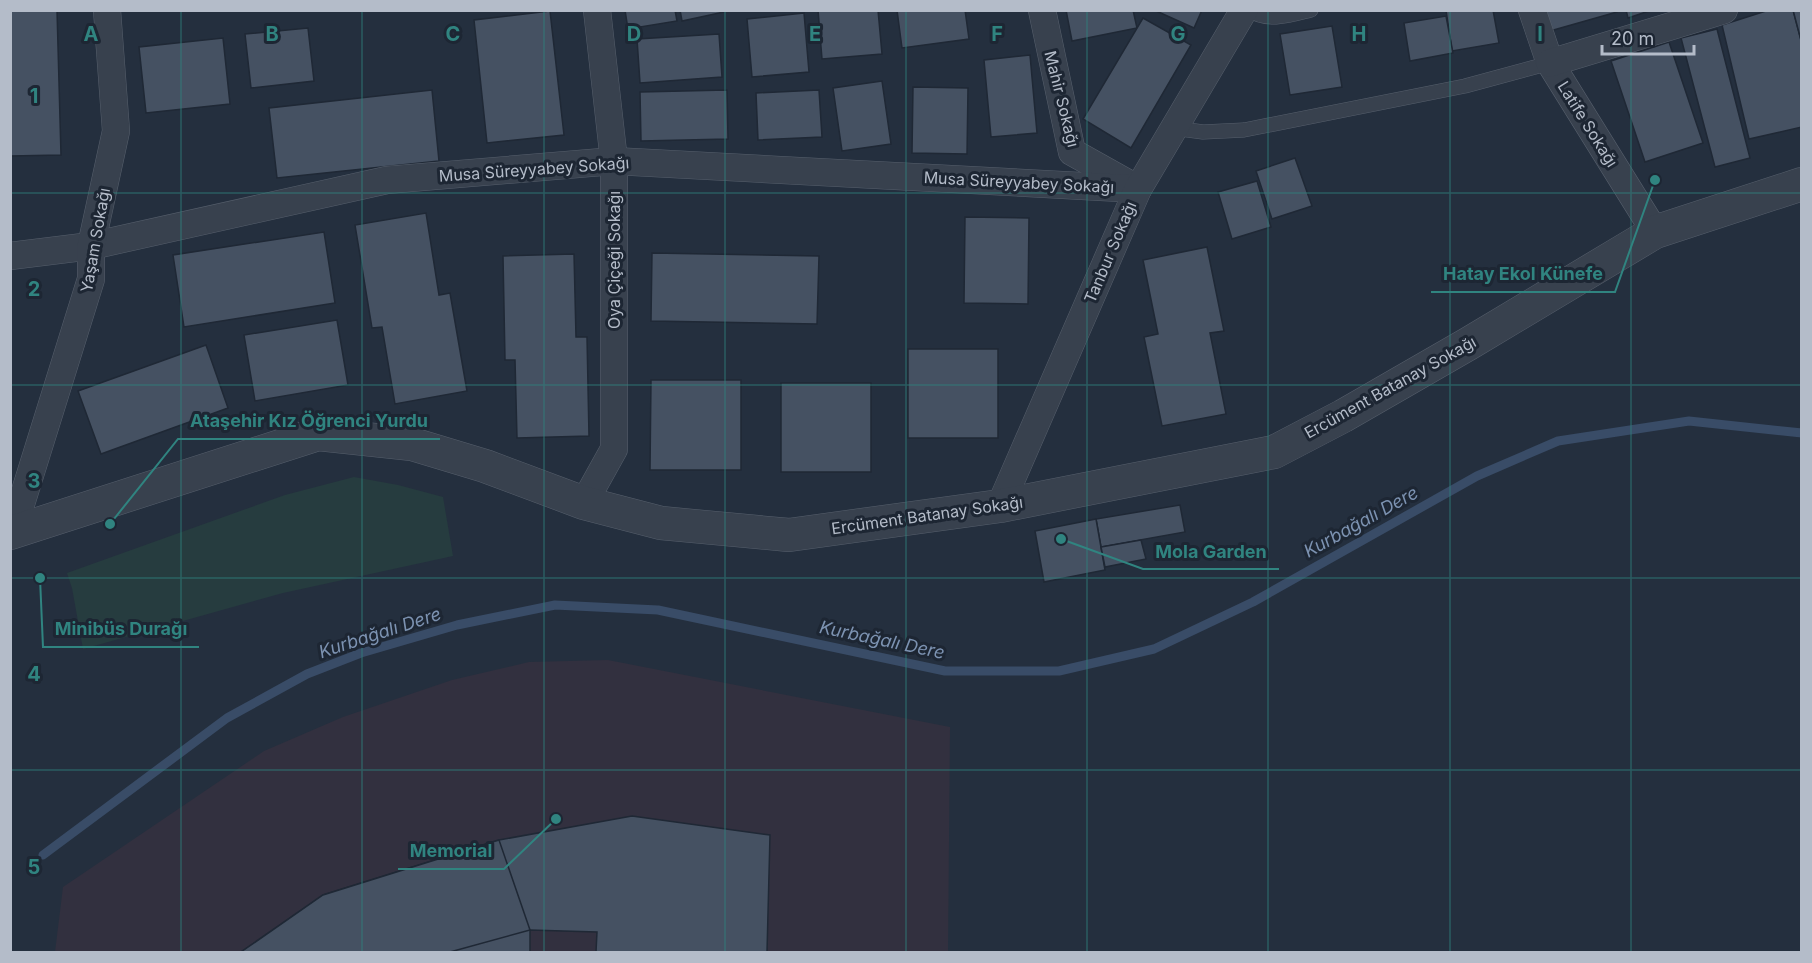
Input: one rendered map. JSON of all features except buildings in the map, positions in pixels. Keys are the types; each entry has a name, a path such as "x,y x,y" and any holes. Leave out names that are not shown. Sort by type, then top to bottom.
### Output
{"street":[{"name":"Yaşam Sokağı","path":"11,533 91,279 91,246 116,131 107,10"},
{"name":"Oya Çiçeği Sokağı","path":"584,503 614,449 614,161 597,10"},
{"name":"Mahir Sokağı","path":"1042,10 1072,152 1137,189"},
{"name":"Tanbur Sokağı","path":"1000,506 1137,189 1244,10"},
{"name":"Latife Sokağı","path":"1532,10 1550,63 1655,231"},
{"path":"1550,63 1724,10"},
{"name":"Musa Süreyyabey Sokağı","path":"10,256 91,246 387,180 614,161 1137,189"},
{"name":"Ercüment Batanay Sokağı","path":"11,533 318,434 411,444 485,466 584,503 662,523 789,535 1000,506 1274,452 1430,366 1655,231 1802,184"}],"lane":[{"path":"1249,10 1257,16 1278,18 1311,10"},
{"path":"1173,128 1203,132 1244,130 1465,86 1550,63"}],"shaded area":[{"path":"608,660 950,727 948,952 55,952 63,887 264,751 343,717 452,680 529,662"}],"green space":[{"path":"354,477 398,485 443,497 453,556 283,593 83,649 72,588 67,573 285,495"}],"waterway":[{"name":"Kurbağalı Dere","path":"43,855 227,718 307,674 361,653 457,625 555,605 658,610 945,671 1059,671 1154,649 1253,602 1477,476 1558,441 1689,421 1802,433"}],"place":[{"name":"Hatay Ekol Künefe","path":"1655,180"},
{"name":"Ataşehi̇r Kız Öğrenci̇ Yurdu","path":"110,524"},
{"name":"Mola Garden","path":"1061,539"},
{"name":"Minibüs Durağı","path":"40,578"},
{"name":"Memorial","path":"556,819"}]}
